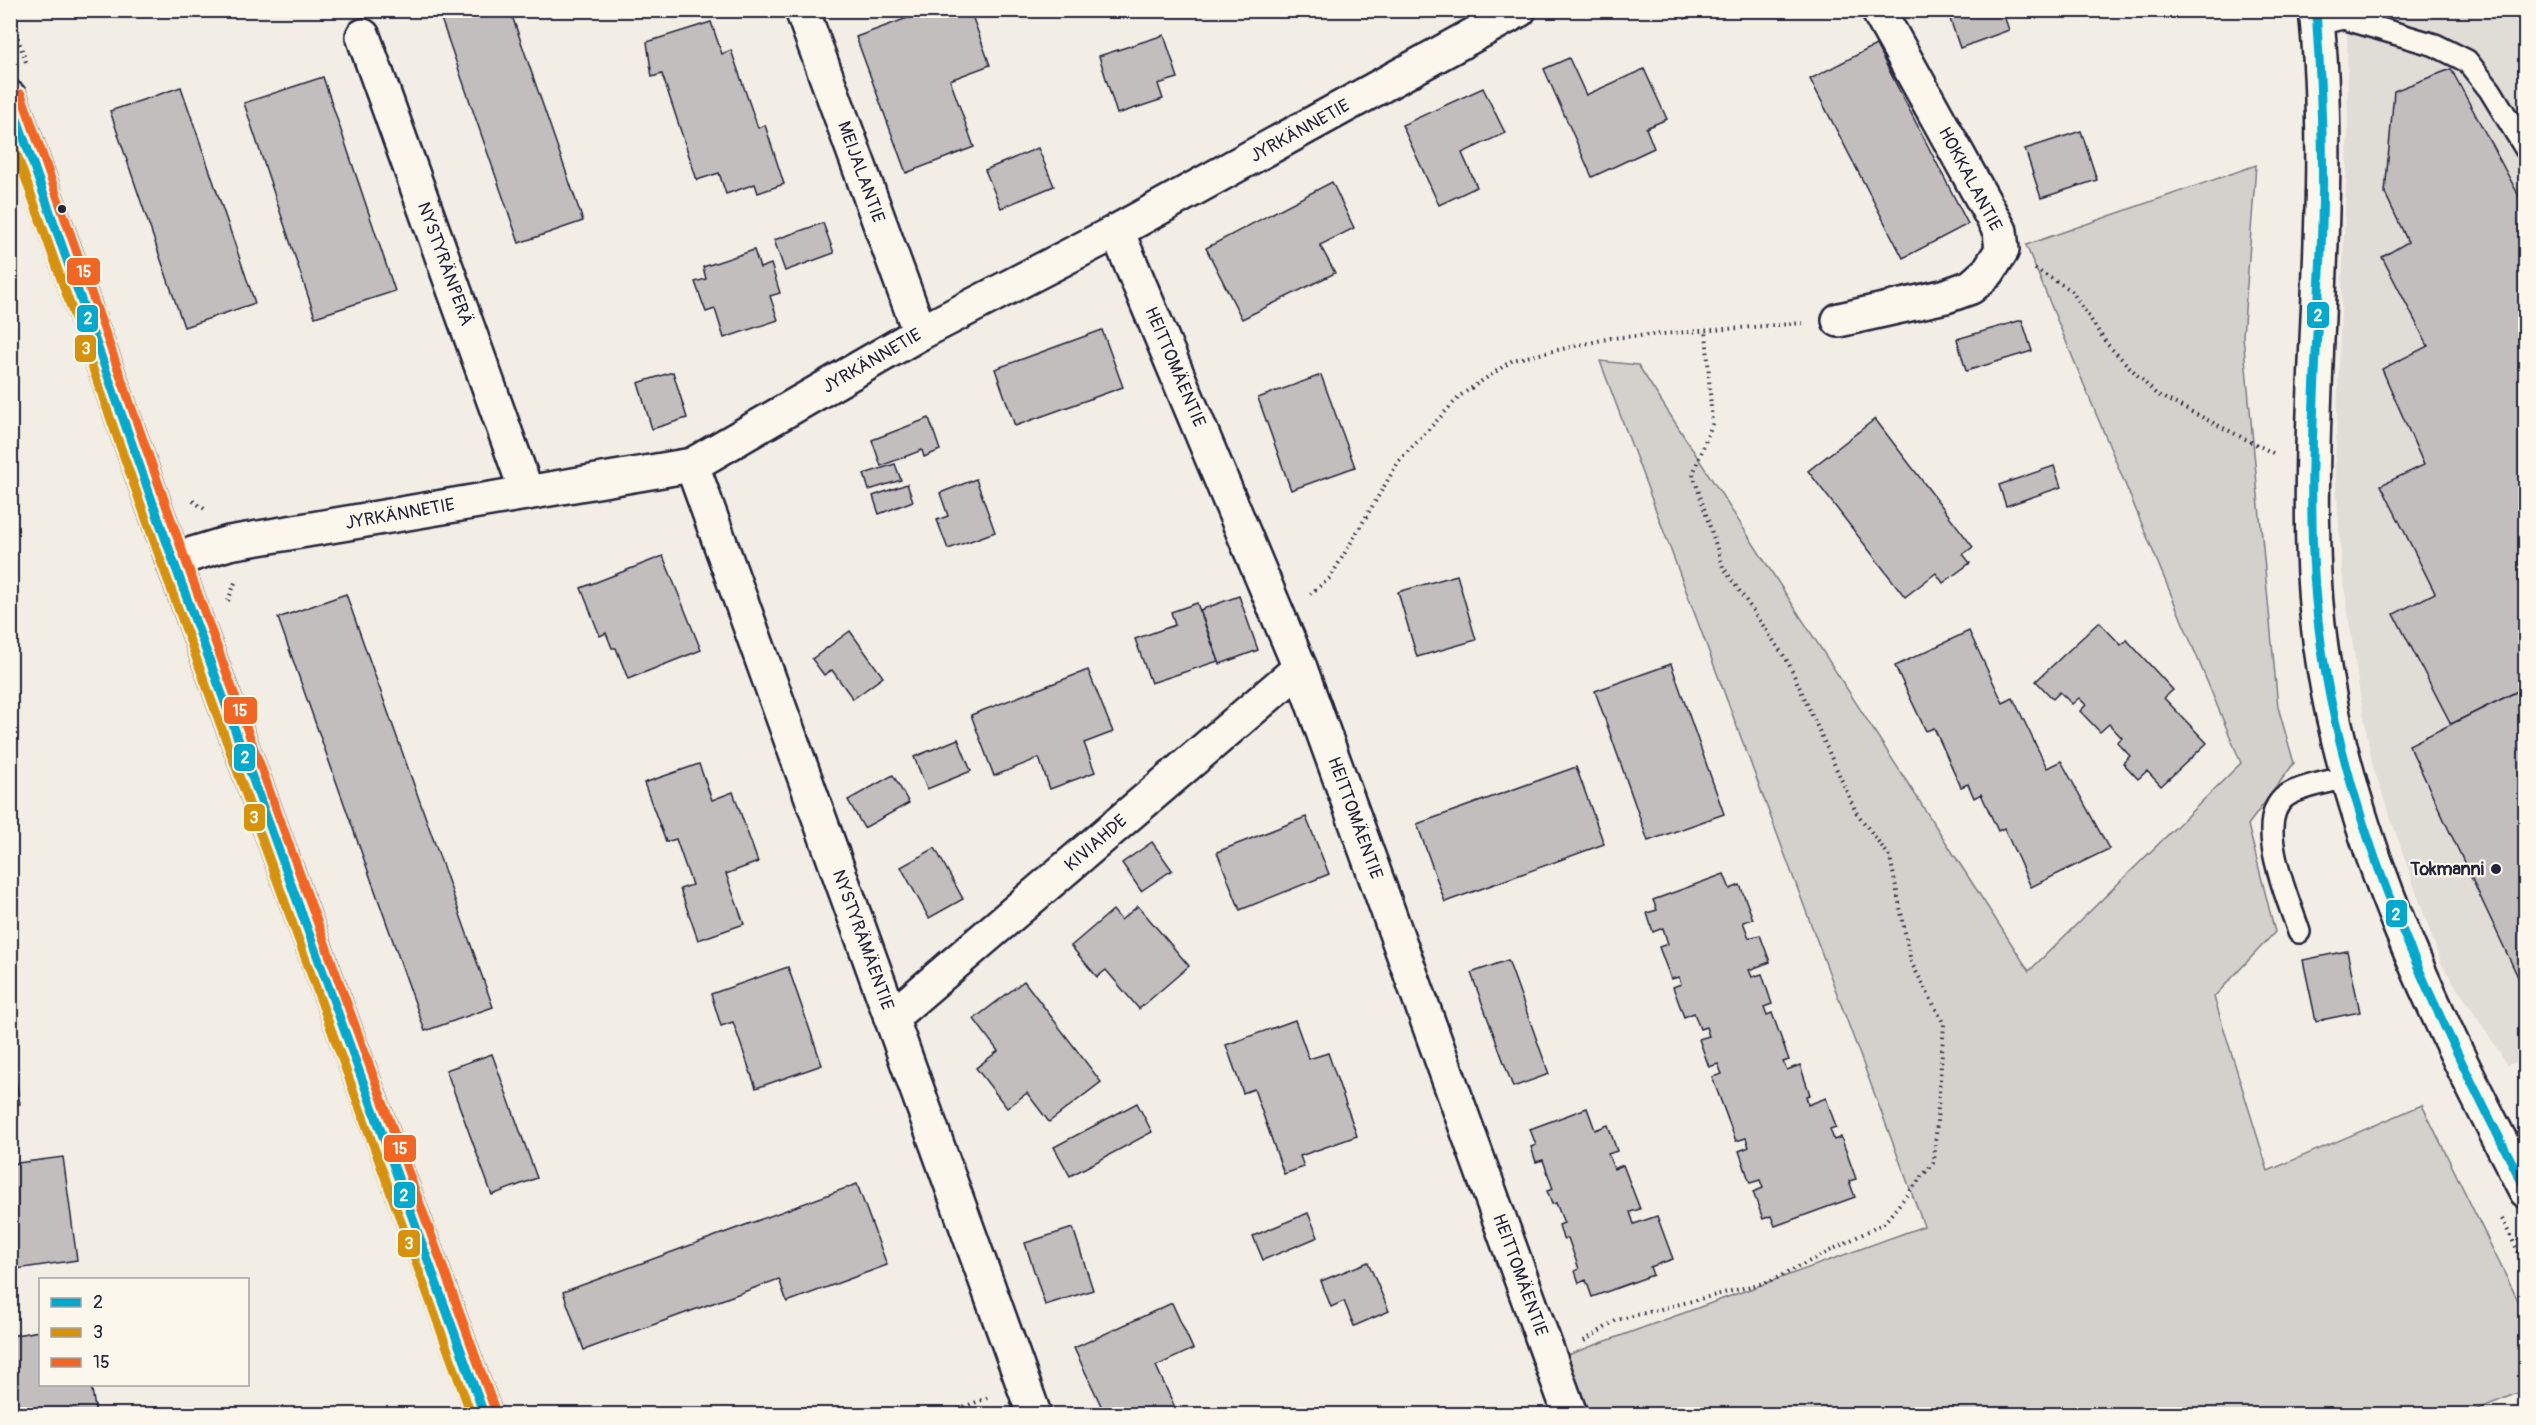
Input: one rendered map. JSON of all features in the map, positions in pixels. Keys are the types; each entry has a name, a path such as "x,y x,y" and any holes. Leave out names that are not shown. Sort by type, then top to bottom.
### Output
{"street":[{"name":"MEIJALANTIE","path":"802,10 920,333"},
{"name":"JYRKÄNNETIE","path":"173,560 229,543 692,465 920,333 1117,231 1519,10"},
{"name":"HOKKALANTIE","path":"1839,320 1946,296 1971,287 1988,272 2002,250 2000,231 1878,10"},
{"path":"2316,17 2322,124 2311,466 2314,578 2327,679 2348,777 2384,889 2442,1020 2526,1191"},
{"name":"NYSTYRÄNPERÄ","path":"363,36 527,493"},
{"path":"10,98 173,560 484,1414"},
{"name":"HEITTOMÄENTIE","path":"1117,231 1278,609 1570,1414"},
{"name":"NYSTYRÄMÄENTIE","path":"692,465 1034,1414"},
{"name":"KIVIAHDE","path":"891,1018 1300,668"}],"lane":[{"path":"2316,17 2343,18 2435,45 2467,62 2490,90 2526,149"},
{"path":"2299,932 2271,844 2273,813 2286,796 2348,777"}],"path":[{"path":"2002,250 2071,290 2107,344 2156,394 2216,427 2281,457"},
{"path":"1278,609 1305,599 1330,578 1399,461 1461,395 1513,360 1611,338 1839,320"},
{"path":"1551,1362 1617,1320 1771,1281 1884,1223 1934,1162 1944,1024 1911,963 1890,857 1856,812 1788,662 1723,567 1693,474 1712,424 1706,330"},
{"path":"2519,1076 2526,1087"},
{"path":"947,1414 1023,1383"},
{"path":"2422,1414 2428,1412 2431,1414"}],"shaded area":[{"path":"2347,11 2525,11 2525,1068 2521,1060 2508,1065 2441,963 2373,767 2359,688 2342,571 2335,466 2348,136"},
{"path":"2256,165 2243,336 2278,707 2294,763 2248,825 2275,932 2214,997 2268,1171 2422,1105 2525,1315 2525,1390 2466,1414 1569,1414 1551,1361 1924,1226 1600,361 1638,365 2029,971 2241,763 2026,245"}],"building":[{"path":"446,10 510,10 583,221 519,243 439,13"},
{"path":"929,10 970,10 990,65 950,80 974,147 906,173 856,37"},
{"path":"1681,10 1702,10 1685,19"},
{"path":"1947,10 2002,10 2009,30 1960,48"},
{"path":"711,22 722,54 731,50 758,128 765,125 784,184 758,193 755,184 726,194 719,173 697,180 662,74 652,77 647,42"},
{"path":"1164,35 1178,78 1158,84 1163,99 1117,114 1099,56"},
{"path":"1876,45 1968,224 1903,258 1810,79"},
{"path":"1569,58 1586,95 1644,69 1667,119 1646,128 1654,148 1592,177 1544,69"},
{"path":"2451,69 2526,209 2526,687 2451,724 2394,614 2435,593 2381,485 2424,465 2382,369 2428,346 2382,257 2408,242 2385,193 2394,91"},
{"path":"323,77 395,291 315,317 244,103"},
{"path":"181,87 255,303 184,327 110,111"},
{"path":"1483,88 1505,133 1462,153 1477,187 1439,205 1402,125"},
{"path":"2081,131 2097,180 2041,198 2025,149"},
{"path":"1038,148 1054,186 1001,208 985,170"},
{"path":"1332,182 1354,228 1320,245 1335,273 1242,319 1206,248"},
{"path":"823,223 834,253 785,271 774,240"},
{"path":"754,250 760,268 771,264 780,293 770,296 778,320 724,338 715,309 706,312 695,282 706,279 703,267"},
{"path":"2022,320 2032,351 1966,371 1957,339"},
{"path":"1102,330 1123,387 1015,426 995,369"},
{"path":"673,372 687,418 652,429 638,383"},
{"path":"1321,375 1355,467 1291,490 1258,398"},
{"path":"929,418 940,450 924,457 922,450 881,466 872,440"},
{"path":"1875,419 1973,547 1963,554 1970,563 1943,583 1936,573 1905,597 1808,471"},
{"path":"895,464 901,480 869,490 864,474"},
{"path":"2054,466 2061,487 2006,506 1999,485"},
{"path":"976,479 995,532 948,549 937,520 948,516 940,493"},
{"path":"907,484 913,501 879,514 873,496"},
{"path":"663,556 701,650 628,679 616,648 612,648 606,633 600,636 581,588"},
{"path":"1457,575 1476,640 1417,657 1398,592"},
{"path":"346,594 493,1007 425,1031 278,618"},
{"path":"1239,596 1258,650 1220,664 1200,610"},
{"path":"1197,603 1218,661 1151,683 1135,639 1175,625 1171,612"},
{"path":"2099,622 2121,645 2127,640 2173,690 2164,698 2207,743 2161,786 2147,771 2138,779 2123,763 2130,756 2117,742 2122,738 2109,724 2100,732 2080,711 2086,705 2079,698 2072,704 2060,692 2053,699 2036,681"},
{"path":"850,631 883,677 853,699 832,670 824,675 812,659"},
{"path":"1969,631 2003,703 2013,698 2047,768 2061,761 2109,849 2031,887 2004,828 1998,831 1981,794 1974,798 1968,784 1961,787 1934,728 1926,731 1895,666"},
{"path":"1671,664 1724,814 1648,841 1595,691"},
{"path":"1088,670 1113,732 1084,743 1095,772 1050,789 1039,758 994,776 971,715"},
{"name":"Tokmanni","path":"2526,687 2526,994 2409,745"},
{"path":"958,739 971,771 927,789 914,757"},
{"path":"699,764 712,800 733,792 758,862 726,874 744,924 698,940 680,889 692,885 676,839 666,842 644,783"},
{"path":"1576,767 1604,844 1445,902 1417,824"},
{"path":"893,775 909,803 864,828 848,800"},
{"path":"1306,817 1329,874 1240,910 1217,852"},
{"path":"1152,842 1172,870 1141,891 1122,863"},
{"path":"935,848 963,899 929,918 901,867"},
{"path":"1724,874 1730,889 1740,885 1753,919 1743,922 1749,938 1760,935 1770,962 1749,970 1752,977 1762,974 1772,1004 1764,1007 1767,1015 1772,1013 1789,1060 1783,1062 1787,1070 1800,1065 1810,1095 1806,1096 1808,1105 1826,1098 1836,1127 1830,1129 1834,1140 1841,1137 1856,1179 1849,1181 1855,1197 1775,1226 1771,1216 1763,1219 1753,1192 1763,1188 1760,1180 1750,1183 1739,1151 1749,1147 1746,1138 1736,1141 1712,1077 1722,1074 1718,1064 1709,1067 1699,1039 1709,1036 1706,1027 1700,1029 1694,1013 1684,1017 1673,987 1681,984 1679,977 1671,979 1659,947 1668,944 1663,928 1653,932 1647,913 1657,910 1653,900"},
{"path":"1138,906 1189,966 1139,1009 1106,970 1097,977 1071,946 1113,910 1121,920"},
{"path":"2347,951 2360,1012 2316,1021 2303,960"},
{"path":"1508,960 1549,1074 1513,1087 1471,973"},
{"path":"788,967 822,1065 756,1088 733,1022 721,1026 711,994"},
{"path":"1024,981 1101,1082 1049,1122 1027,1093 1007,1108 976,1068 998,1051 974,1019"},
{"path":"1295,1020 1309,1059 1328,1053 1357,1136 1300,1156 1304,1167 1284,1174 1254,1089 1243,1093 1226,1045"},
{"path":"10,1048 20,1104 10,1106"},
{"path":"492,1054 537,1178 492,1195 446,1070"},
{"path":"1137,1103 1152,1132 1070,1176 1054,1147"},
{"path":"1587,1108 1595,1130 1608,1125 1617,1151 1608,1154 1614,1169 1623,1165 1640,1209 1630,1212 1634,1224 1657,1216 1673,1259 1650,1267 1653,1275 1592,1297 1586,1280 1579,1283 1575,1271 1579,1269 1568,1238 1563,1239 1559,1225 1564,1223 1556,1203 1552,1204 1547,1191 1553,1189 1543,1160 1536,1162 1531,1147 1536,1145 1530,1129"},
{"path":"63,1157 77,1260 10,1270 10,1164"},
{"path":"857,1184 887,1265 787,1302 779,1279 584,1350 563,1292"},
{"path":"1308,1213 1318,1237 1263,1260 1253,1236"},
{"path":"1073,1228 1093,1290 1045,1305 1025,1243"},
{"path":"1368,1262 1389,1311 1354,1326 1344,1301 1331,1307 1321,1281"},
{"path":"1172,1303 1193,1349 1156,1366 1178,1414 1105,1414 1074,1348"},
{"path":"39,1331 39,1386 91,1386 96,1414 18,1414 10,1373 10,1336"}],"transit line":[{"name":"2","path":"2316,10 2322,118 2323,198 2312,443 2312,530 2314,574 2323,656 2339,736 2360,815 2387,892 2418,968 2526,1190"},
{"name":"15","path":"21,94 184,556 495,1410"},
{"name":"2","path":"10,99 173,560 484,1414"},
{"name":"3","path":"10,135 162,564 471,1414"}],"place":[{"name":"Tokmanni","path":"2496,869"}]}
